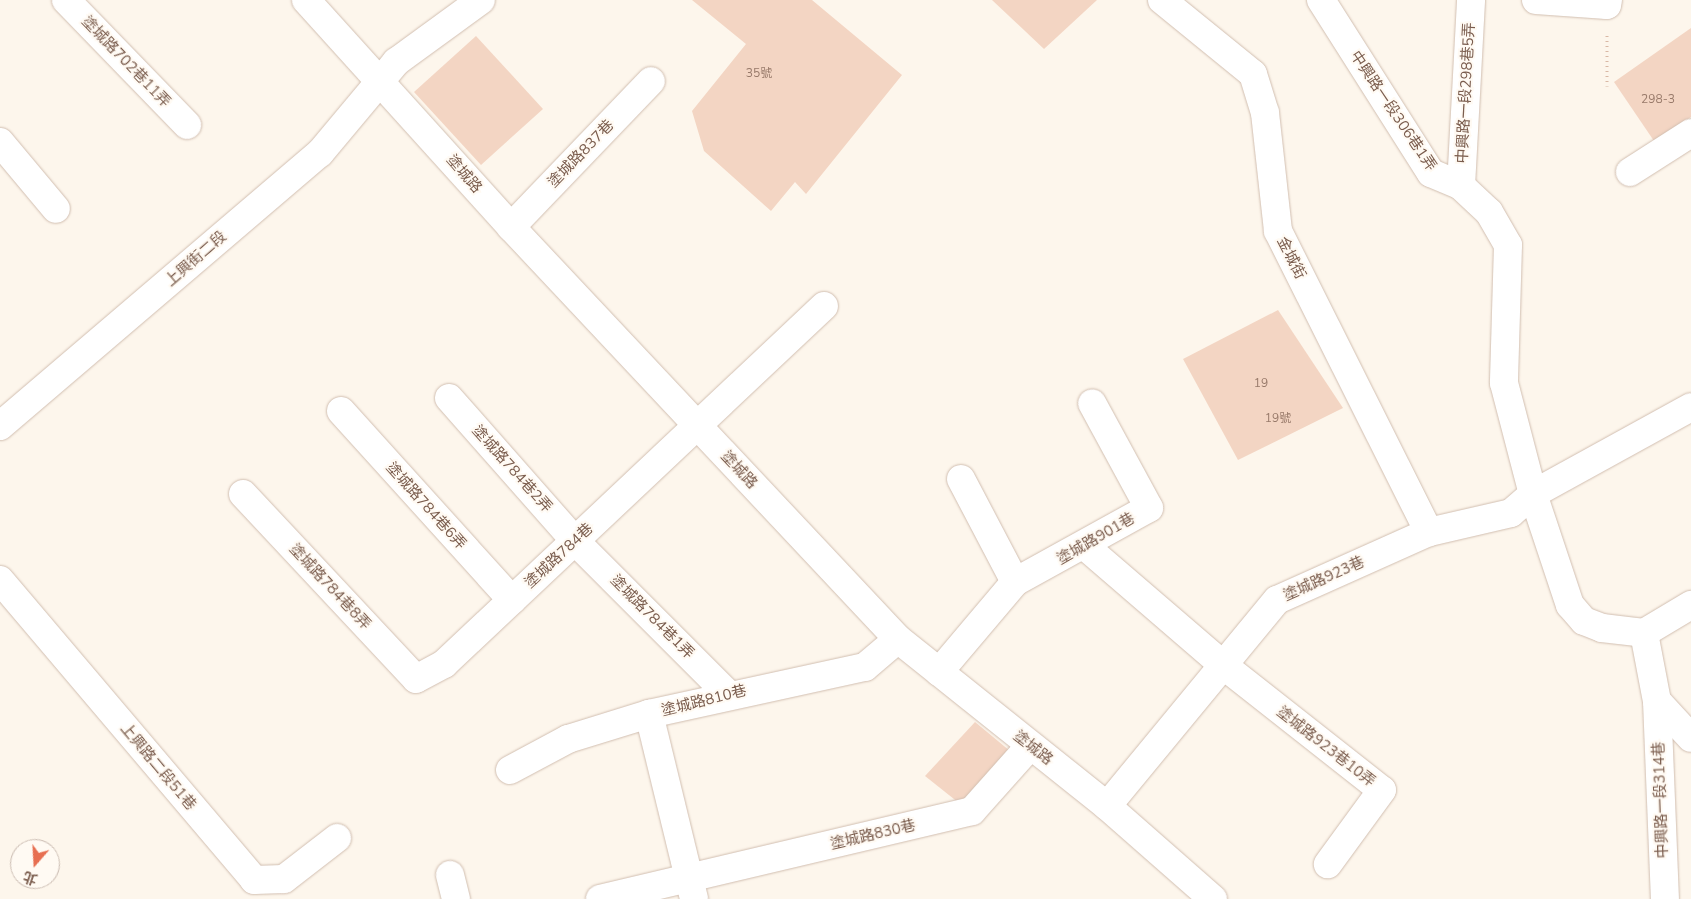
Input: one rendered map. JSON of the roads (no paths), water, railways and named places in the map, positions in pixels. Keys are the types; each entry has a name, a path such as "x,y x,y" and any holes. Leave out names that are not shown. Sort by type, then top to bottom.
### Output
{"street":[{"name":"塗城路702巷11弄","path":"66,0 187,125"},
{"name":"塗城路","path":"306,0 382,80 511,227 624,342 698,426 898,638 1107,806 1213,899"},
{"name":"上興街二段","path":"0,426 320,153 396,62 481,0"},
{"name":"金城街","path":"1162,0 1253,74 1265,113 1278,230 1429,532"},
{"name":"中興路一段306巷1弄","path":"1320,0 1432,173 1461,186 1489,212 1508,246 1504,383 1532,494 1570,604 1584,620 1602,628 1644,633"},
{"name":"中興路一段298巷5弄","path":"1461,186 1471,0"},
{"path":"1536,0 1608,2"},
{"name":"塗城路837巷","path":"511,227 652,81"},
{"path":"1630,172 1691,133"},
{"path":"0,142 56,209"},
{"name":"塗城路784巷","path":"416,679 444,664 824,306"},
{"name":"塗城路784巷2弄","path":"448,398 576,541"},
{"name":"塗城路901巷","path":"939,672 1015,582 1086,547 1150,508 1092,403"},
{"name":"塗城路923巷","path":"1107,806 1277,600 1429,532 1511,513 1532,494 1691,407"},
{"name":"塗城路784巷6弄","path":"341,411 512,600"},
{"path":"961,479 1015,582"},
{"name":"塗城路784巷8弄","path":"244,494 416,679"},
{"name":"塗城路784巷1弄","path":"576,541 728,694"},
{"path":"1086,547 1223,665"},
{"name":"上興路二段51巷","path":"0,580 254,880 284,879 337,838"},
{"path":"1644,633 1691,605"},
{"name":"中興路一段314巷","path":"1644,633 1657,701 1665,899"},
{"name":"塗城路810巷","path":"510,770 568,739 649,714 728,694 865,667 898,638"},
{"name":"塗城路923巷10弄","path":"1223,665 1382,790 1328,864"},
{"name":"中興路一段314巷","path":"1657,701 1691,738"},
{"path":"649,714 691,889"},
{"name":"塗城路830巷","path":"600,899 691,889 972,811 1030,746"}]}
